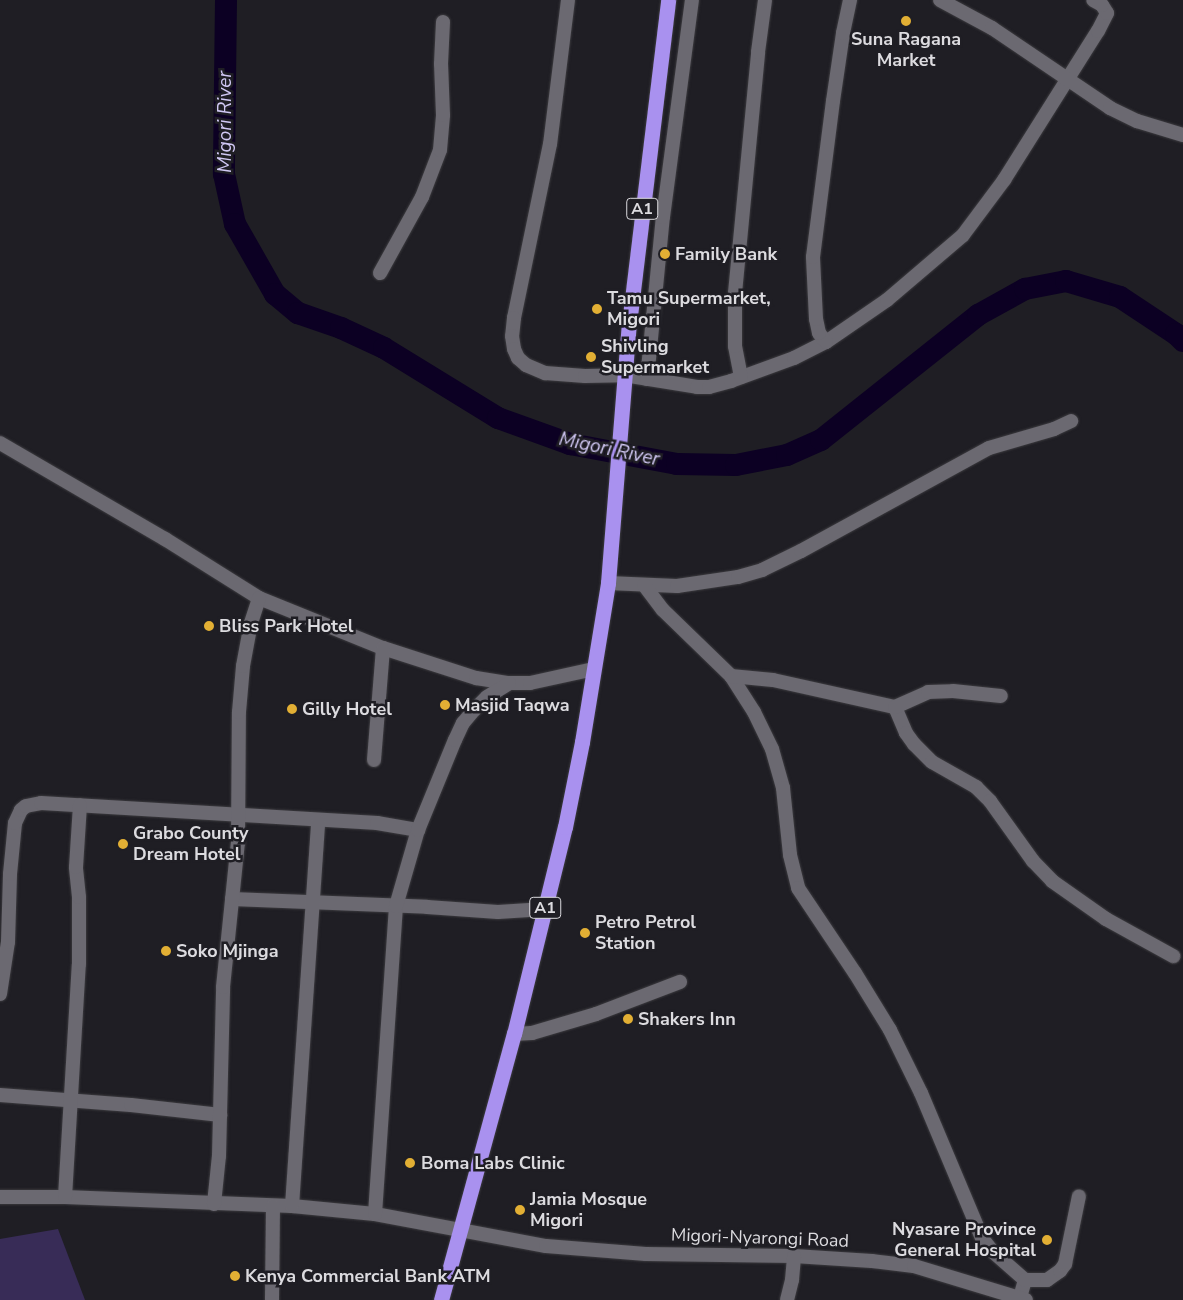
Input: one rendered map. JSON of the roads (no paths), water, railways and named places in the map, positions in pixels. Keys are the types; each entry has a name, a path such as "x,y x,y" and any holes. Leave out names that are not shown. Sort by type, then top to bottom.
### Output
{"highway":[{"name":"A1","path":"441,1300 514,1034 545,909 578,761 608,583 624,375 668,0"}],"street":[{"path":"568,0 550,144 514,318 512,336 514,349 518,358 526,365 545,373 585,376 624,375 709,387 794,358 826,342 887,300 963,235 1004,180 1098,31 1107,14 1102,5 1093,0"},
{"path":"647,379 664,217 692,0"},
{"path":"741,376 736,358 735,293 758,52 765,0"},
{"path":"826,342 819,333 816,319 813,258 836,81 850,0"},
{"path":"940,0 992,28 1110,108 1137,122 1183,135"},
{"path":"380,274 422,196 440,150 443,115 441,64 443,22"},
{"path":"608,583 677,586 708,583 762,570 801,551 989,448 1054,429 1071,421"},
{"path":"0,443 165,539 259,598 383,648 476,678 510,683 530,683 594,668"},
{"path":"644,585 663,610 731,676 764,731 778,768 787,810 790,855 798,888 855,973 890,1030 921,1093 982,1238 992,1251 1025,1280 1047,1280 1060,1271 1065,1264 1079,1196"},
{"path":"214,1204 220,1116 223,987 238,843 237,757 243,666 251,623 259,598"},
{"path":"374,760 383,648"},
{"path":"731,676 773,680 895,707 928,692 953,691 1001,696"},
{"path":"375,1214 396,906 418,830 438,778 463,723 487,697 510,683"},
{"path":"895,707 906,733 914,744 932,762 976,787 990,801 1033,861 1052,881 1106,919 1172,956"},
{"path":"0,994 15,823 21,810 34,804 80,805 318,821 377,823 418,830"},
{"path":"65,1197 80,964 79,897 76,867 80,805"},
{"path":"292,1206 310,903 318,821"},
{"path":"232,899 498,912 545,909"},
{"path":"514,1034 532,1033 604,1011 680,982"},
{"path":"0,1095 220,1116"},
{"name":"Migori-Nyarongi Road","path":"0,1197 65,1197 292,1206 375,1214 536,1245 646,1254 794,1256 872,1261 914,1266 1023,1299"},
{"path":"272,1300 273,1206"},
{"path":"787,1300 792,1280 794,1256"},
{"path":"1023,1299 1025,1280"}],"waterway":[{"name":"Migori River","path":"226,0 224,174 235,224 275,294 298,313 341,328 384,348 498,418 570,444 677,464 736,465 787,455 821,440 978,315 1025,289 1066,281 1120,297 1176,334 1183,341"}],"place":[{"name":"Suna Ragana Market","path":"906,21"},
{"name":"Family Bank","path":"665,254"},
{"name":"Tamu Supermarket, Migori","path":"597,309"},
{"name":"Shivling Supermarket","path":"591,357"},
{"name":"Bliss Park Hotel","path":"209,626"},
{"name":"Masjid Taqwa","path":"445,705"},
{"name":"Gilly Hotel","path":"292,709"},
{"name":"Grabo County Dream Hotel","path":"123,844"},
{"name":"Petro Petrol Station","path":"585,933"},
{"name":"Soko Mjinga","path":"166,951"},
{"name":"Shakers Inn","path":"628,1019"},
{"name":"Boma Labs Clinic","path":"410,1163"},
{"name":"Jamia Mosque Migori","path":"520,1210"},
{"name":"Nyasare Province General Hospital","path":"1047,1240"},
{"name":"Kenya Commercial Bank ATM","path":"235,1276"}]}
